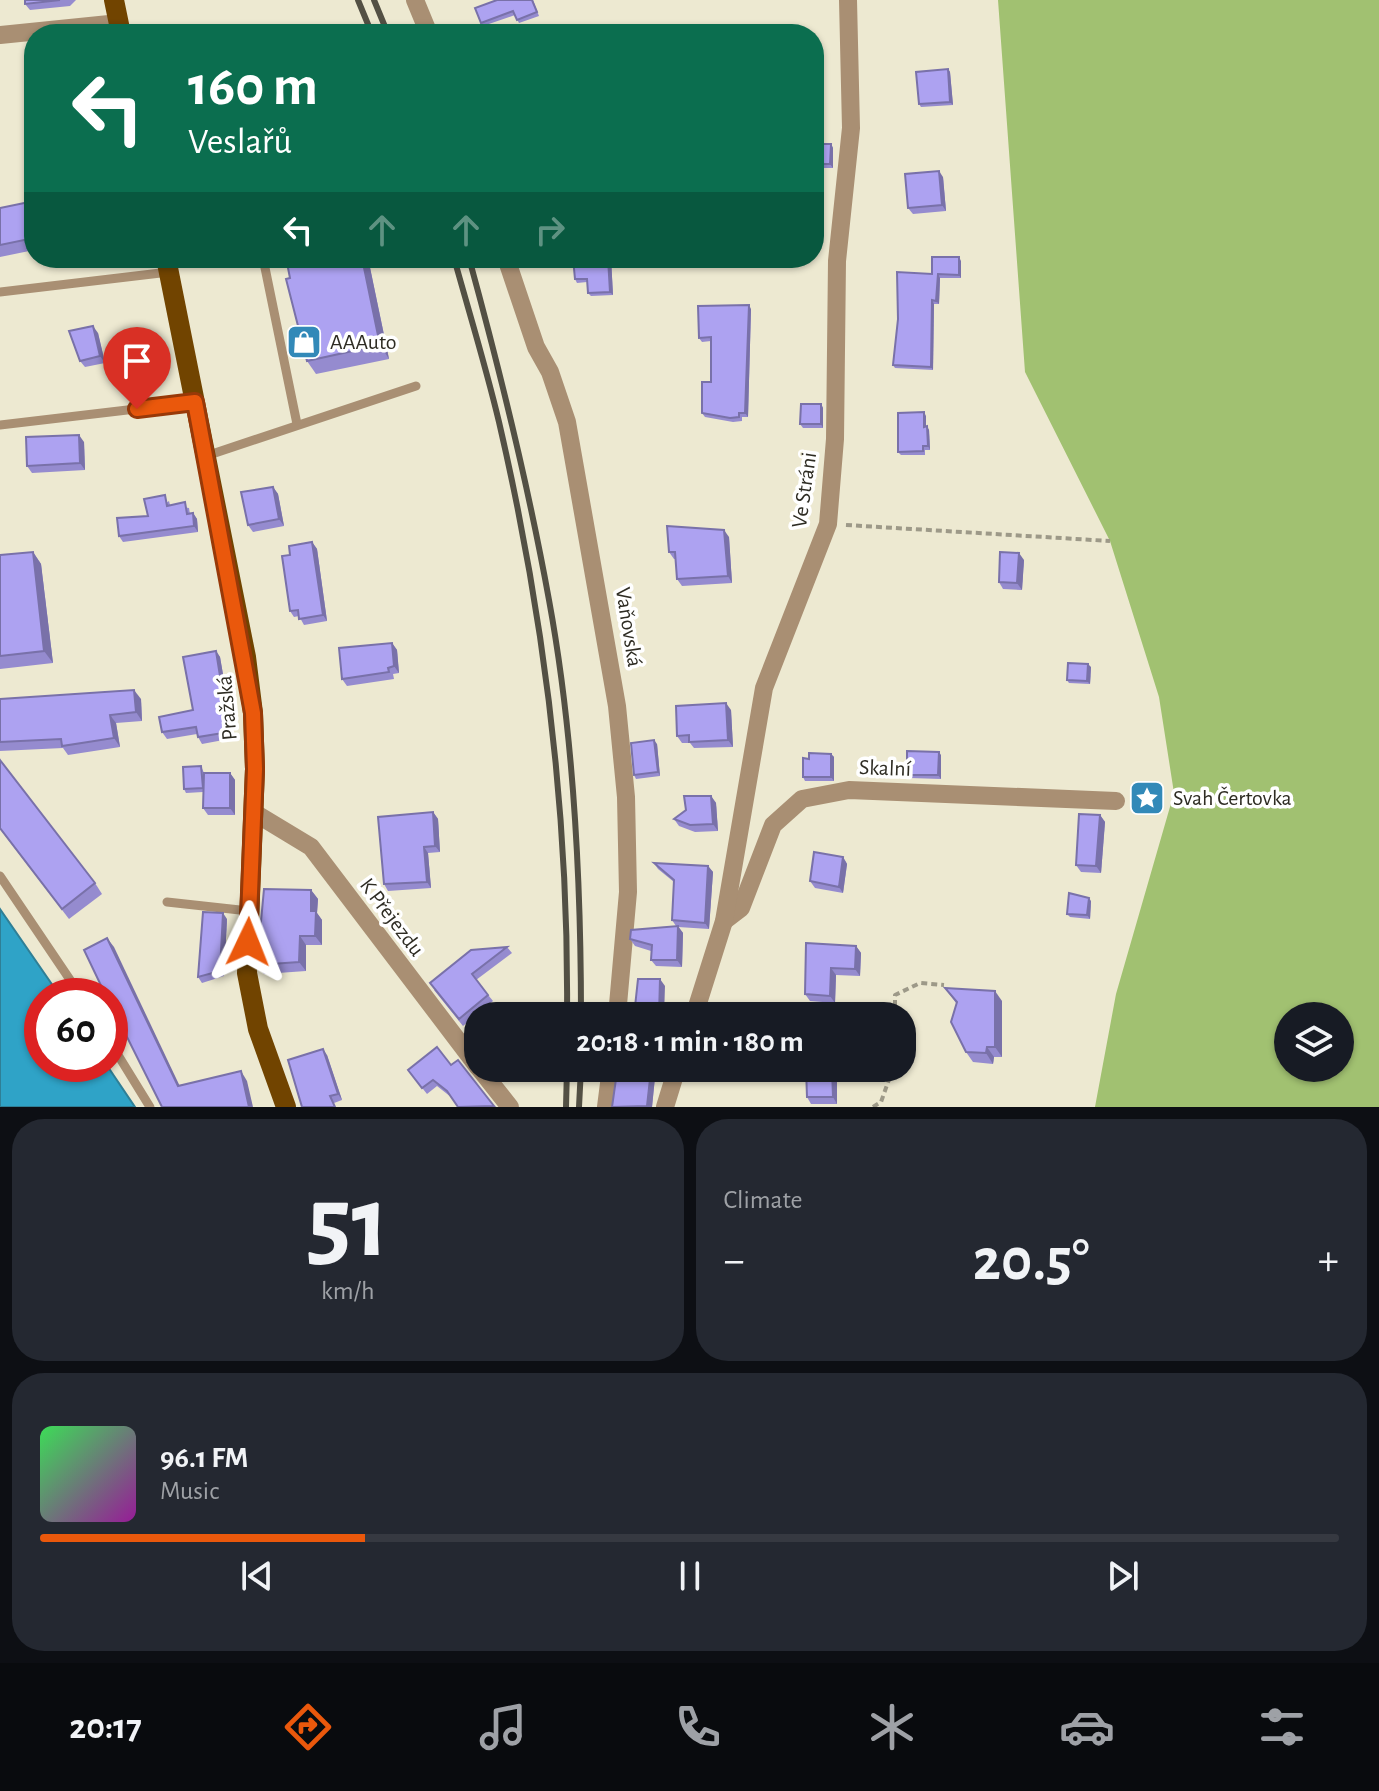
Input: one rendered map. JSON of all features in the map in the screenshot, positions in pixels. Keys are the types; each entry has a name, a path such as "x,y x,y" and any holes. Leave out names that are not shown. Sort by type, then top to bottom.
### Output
{"main road":[{"path":"114,0 119,24"},
{"name":"Pražská","path":"169,268 252,699 250,999 273,1078 286,1107"}],"street":[{"path":"415,0 425,24"},
{"name":"Ve Stráni","path":"698,1002 724,921 764,688 828,524 835,439 837,261 851,128 848,0"},
{"path":"0,35 24,34"},
{"name":"Vaňovská","path":"510,268 567,422 617,706 626,797 628,892 618,1002"},
{"name":"Skalní","path":"724,921 741,908 773,825 802,799 849,790 1116,801"},
{"name":"K Přejezdu","path":"253,812 311,847 464,1049"},
{"name":"K Přejezdu","path":"489,1082 510,1107"},
{"path":"606,1107 609,1082"},
{"path":"665,1107 673,1082"}],"lane":[{"path":"0,292 68,287 154,268"},
{"path":"265,268 297,424"},
{"path":"206,456 416,386"},
{"path":"0,425 195,402"},
{"path":"0,876 69,978"},
{"path":"167,902 249,911"},
{"path":"128,1071 150,1107"}],"path":[{"path":"828,524 1110,541"},
{"path":"895,1002 895,995 920,983 944,985"},
{"path":"873,1107 881,1102 888,1082"}],"green space":[{"path":"998,0 1379,0 1379,1107 1095,1107 1116,994 1174,793 1159,697 1110,541 1025,372"}],"water":[{"path":"0,909 48,978 24,978 24,1082 118,1082 135,1107 0,1107"}],"building":[{"path":"25,0 60,0 25,4"},
{"path":"497,0 532,0 537,12 517,20 513,11 481,23 475,8"},
{"path":"948,69 950,102 919,104 916,72"},
{"path":"824,144 831,144 830,164 824,164"},
{"path":"939,171 942,205 908,208 905,174"},
{"path":"24,203 24,240 0,245 0,208"},
{"path":"932,257 959,257 959,275 938,274 936,301 932,300 931,367 893,365 898,319 897,272 932,274"},
{"path":"288,268 364,268 380,345 307,361 286,279 290,278"},
{"path":"574,268 609,268 610,292 588,293 587,279 575,279"},
{"path":"749,305 745,413 730,418 702,413 702,382 711,382 711,337 699,338 698,306"},
{"path":"93,326 100,356 80,361 69,331"},
{"path":"801,404 821,404 821,424 800,424"},
{"path":"924,412 928,446 923,446 923,451 898,452 898,413"},
{"path":"79,435 80,463 27,466 26,437"},
{"path":"273,487 279,519 248,525 241,492"},
{"path":"165,495 167,506 185,502 187,514 193,513 194,526 119,536 117,518 148,516 144,499"},
{"path":"667,526 724,530 728,576 677,579 675,552 669,552"},
{"path":"312,542 323,615 299,619 298,610 290,611 282,556 290,555 289,546"},
{"path":"33,552 44,651 0,656 0,555"},
{"path":"1000,552 1019,553 1017,583 999,582"},
{"path":"392,643 394,666 388,668 389,672 342,679 339,648"},
{"path":"216,651 229,732 198,737 196,727 162,732 159,717 193,710 183,657"},
{"path":"1068,663 1088,664 1087,681 1067,680"},
{"path":"134,690 136,712 110,715 114,738 62,746 61,739 0,742 0,699"},
{"path":"726,703 728,740 689,742 689,735 677,736 676,706"},
{"path":"654,740 658,772 634,775 631,743"},
{"path":"907,751 939,752 938,775 907,775"},
{"path":"809,753 831,754 831,777 803,777 803,758 809,759"},
{"path":"0,760 95,883 62,909 0,828"},
{"path":"201,766 203,788 184,789 183,767"},
{"path":"204,773 230,773 230,808 203,808"},
{"path":"684,796 711,796 713,824 690,825 674,819 686,810"},
{"path":"433,812 435,846 424,847 427,882 384,884 378,817"},
{"path":"1079,814 1100,815 1096,866 1076,865"},
{"path":"814,852 843,857 839,887 810,881"},
{"path":"654,863 708,866 705,923 672,920 674,880"},
{"path":"264,889 311,890 311,911 316,911 315,936 300,936 299,962 257,965"},
{"path":"1069,893 1089,898 1087,915 1067,914"},
{"path":"203,912 223,913 220,971 198,977"},
{"path":"678,926 677,960 651,960 652,945 630,939 631,930"},
{"path":"107,938 126,978 97,978 84,950"},
{"path":"806,943 856,946 855,969 831,968 830,996 805,994"},
{"path":"507,947 472,974 488,995 480,1002 464,1002 464,1015 459,1019 430,983 471,950"},
{"path":"638,979 660,979 659,1002 636,1002"},
{"path":"128,982 178,1086 241,1071 249,1107 162,1107 128,1039"},
{"path":"945,988 995,991 995,1047 987,1047 986,1053 966,1052 951,1022 957,1002"},
{"path":"437,1047 451,1065 458,1060 464,1068 464,1082 475,1082 494,1106 458,1107 447,1091 433,1080 422,1088 408,1070"},
{"path":"323,1049 338,1094 330,1096 335,1107 302,1107 288,1060"},
{"path":"616,1082 650,1082 647,1106 612,1107"},
{"path":"806,1082 832,1082 833,1097 807,1097"}],"railway":[{"path":"358,0 368,24"},
{"path":"374,0 384,24"},
{"path":"457,268 499,422 541,642 564,866 567,1002"},
{"path":"472,268 523,471 558,651 574,807 581,1002"},
{"path":"566,1107 567,1082"},
{"path":"579,1107 580,1082"}],"place":[{"name":"AAAuto","path":"304,342"},
{"name":"Svah Čertovka","path":"1147,798"}],"route":[{"path":"137,409 195,402 246,657 253,713 255,769 248,942"}]}
